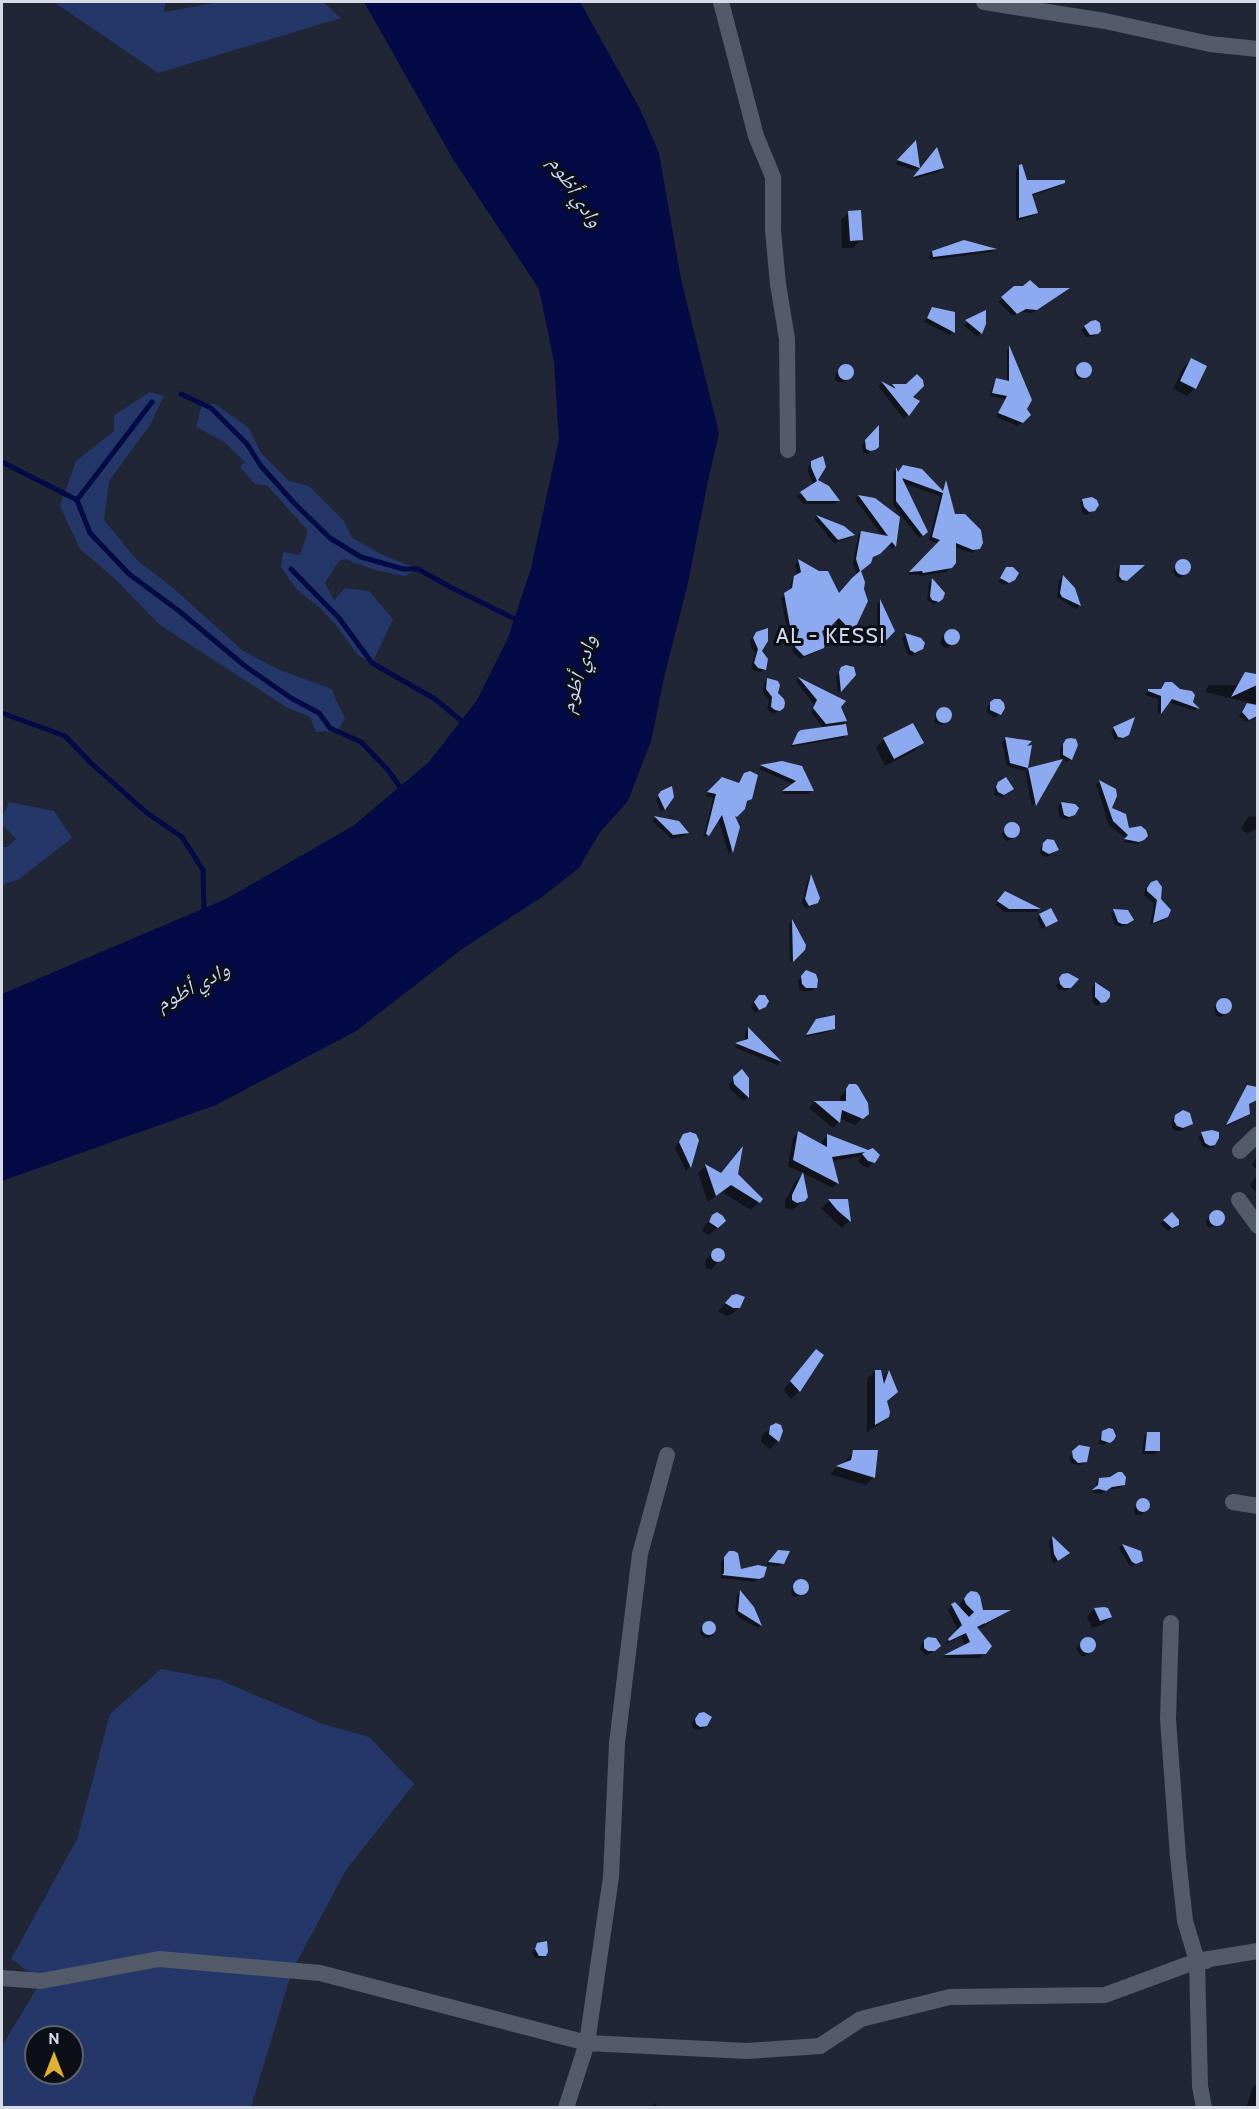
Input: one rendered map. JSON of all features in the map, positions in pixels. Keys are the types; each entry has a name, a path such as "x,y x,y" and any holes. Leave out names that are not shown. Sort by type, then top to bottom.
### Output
{"street":[{"path":"721,2 756,136 773,177 773,231 778,284 787,339 788,450"},
{"path":"984,2 1105,21 1210,44 1257,49"},
{"path":"1240,1151 1257,1134"},
{"path":"1239,1200 1257,1226"},
{"path":"566,2108 587,2043 611,1877 617,1743 640,1554 667,1455"},
{"path":"1233,1502 1257,1506"},
{"path":"1171,1623 1168,1719 1185,1921 1197,1961 1200,2086 1204,2108"},
{"path":"2,1978 41,1981 159,1959 320,1973 587,2043 747,2051 820,2046 861,2019 950,1997 1105,1995 1197,1961 1257,1951"},
{"path":"1197,1961 1257,1958"}],"shaded area":[{"path":"54,2 165,2 164,12 220,2 323,2 341,18 158,73"},
{"path":"150,392 164,396 150,425 109,481 104,520 137,560 172,587 242,650 277,669 332,689 345,718 338,731 316,732 310,717 286,707 160,625 114,578 80,549 60,506 76,461 114,431 114,415"},
{"path":"202,404 215,404 249,428 261,453 289,481 309,486 344,521 352,538 385,556 418,569 405,576 375,570 345,559 339,561 325,583 334,600 345,588 369,591 393,619 372,663 358,655 335,624 319,607 297,590 281,567 283,552 300,555 308,531 268,486 255,484 240,467 245,462 223,441 196,427"},
{"path":"9,802 54,811 72,838 19,879 2,885 2,847 7,847 16,839 2,824 2,817"},
{"path":"161,1669 220,1680 323,1724 369,1737 414,1784 346,1870 292,1971 251,2107 2,2107 2,2046 41,1981 11,1959 77,1839 110,1714"}],"water":[{"name":"وادي أظوم","path":"364,2 580,2 640,109 659,153 681,279 719,433 688,583 664,677 651,741 628,801 600,832 579,868 542,897 462,949 356,1031 216,1105 2,1181 2,994 226,899 353,826 429,762 477,700 508,638 531,568 559,439 554,362 539,289 453,159"}],"building":[{"path":"916,140 920,168 897,160"},
{"path":"937,147 944,168 913,177"},
{"path":"1022,164 1027,180 1065,180 1065,183 1032,194 1038,213 1019,218 1019,165"},
{"path":"861,210 863,240 850,241 848,211"},
{"path":"964,240 997,249 933,257 932,251"},
{"path":"1030,280 1039,288 1070,288 1037,310 1026,309 1017,314 1001,297 1014,286 1023,286"},
{"path":"932,307 955,312 955,333 927,318"},
{"path":"986,310 986,324 982,334 965,320"},
{"path":"1096,320 1100,323 1101,331 1098,334 1090,335 1084,326"},
{"path":"1009,345 1032,400 1027,409 1031,415 1023,423 998,413 1007,396 992,393 996,378 1009,381"},
{"path":"1191,358 1207,366 1196,389 1180,381"},
{"path":"1084,362 1092,370 1084,378 1076,370"},
{"path":"846,364 854,372 846,380 838,372"},
{"path":"917,374 923,380 924,386 913,397 920,401 909,416 881,381 896,389 892,384 906,384"},
{"path":"879,425 879,447 870,451 866,449 865,440"},
{"path":"823,456 826,467 818,480 829,486 840,501 807,501 800,492 817,481 811,461"},
{"path":"903,465 922,469 943,491 946,480 955,514 965,514 981,530 983,543 980,549 973,550 956,543 956,563 952,568 923,573 922,571 909,572 940,540 932,537 943,493 902,478 928,532 923,536 896,501 896,467 898,472"},
{"path":"858,495 875,498 900,517 896,547 892,542 880,554 873,557 871,563 861,571 868,601 853,633 839,618 822,631 824,648 804,656 795,647 799,629 790,626 784,593 792,588 794,576 801,572 798,559 819,571 828,571 839,593 860,571 856,559 861,531 888,536"},
{"path":"1092,497 1099,505 1095,511 1089,512 1084,507 1082,499"},
{"path":"816,515 844,526 855,535 838,540"},
{"path":"1183,559 1191,567 1183,575 1175,567"},
{"path":"1120,565 1145,565 1127,581 1122,580 1119,576"},
{"path":"1006,567 1013,567 1019,573 1015,580 1009,583 1000,578"},
{"path":"1063,575 1075,588 1081,606 1062,597 1060,593"},
{"path":"932,578 945,593 939,602 932,600 930,596"},
{"path":"880,599 895,631 880,647"},
{"path":"768,628 768,641 762,651 768,659 766,670 758,668 754,663 758,649 753,638 756,632"},
{"path":"952,629 960,637 952,645 944,637"},
{"path":"905,633 921,638 925,643 923,649 915,653 910,650"},
{"path":"846,665 854,667 856,675 841,692 839,672 841,667"},
{"path":"1245,672 1256,674 1257,685 1231,697"},
{"path":"798,677 846,701 841,707 847,721 826,724 813,708 817,700"},
{"path":"767,678 778,681 780,685 778,693 785,703 784,708 780,711 771,707 772,697 766,689"},
{"path":"1165,682 1172,682 1180,689 1192,691 1195,695 1193,702 1200,709 1172,699 1161,714 1161,696 1148,689 1161,689"},
{"path":"1000,699 1004,703 1005,708 1001,715 990,710 990,702"},
{"path":"1247,703 1257,705 1257,716 1249,720 1242,712"},
{"path":"944,707 952,715 944,723 936,715"},
{"path":"1135,717 1129,735 1123,738 1118,737 1113,727"},
{"path":"913,723 924,743 894,759 883,738"},
{"path":"846,724 848,735 792,745 801,730"},
{"path":"1005,737 1032,741 1027,746 1032,745 1028,768 1010,763"},
{"path":"1066,739 1076,739 1078,745 1072,760 1063,755 1063,744"},
{"path":"1063,759 1036,806 1028,768"},
{"path":"782,761 802,766 814,791 782,791 796,781 760,765"},
{"path":"750,771 758,775 752,799 747,801 745,809 737,817 735,816 740,827 733,853 722,815 709,836 706,834 716,794 707,792 722,777 739,783 744,773"},
{"path":"1006,777 1014,789 1004,795 998,792 996,787 998,782"},
{"path":"1099,780 1116,789 1117,796 1112,808 1126,814 1129,828 1141,826 1146,830 1148,836 1144,840 1139,842 1124,839 1128,835 1113,821"},
{"path":"672,786 674,797 665,810 658,795"},
{"path":"1061,802 1075,804 1079,808 1075,815 1069,817 1064,815"},
{"path":"654,816 679,821 689,833 673,835"},
{"path":"1012,822 1020,830 1012,838 1004,830"},
{"path":"1047,839 1054,840 1059,850 1049,854 1042,850 1043,843"},
{"path":"811,874 820,898 818,903 809,906 805,899"},
{"path":"1157,880 1162,887 1161,899 1171,910 1168,917 1153,923 1157,900 1147,891 1147,888 1151,882"},
{"path":"1005,891 1041,909 1009,909 997,901"},
{"path":"1051,908 1058,921 1046,927 1039,914"},
{"path":"1113,909 1128,910 1134,920 1127,924 1118,922"},
{"path":"792,919 806,945 805,950 793,962"},
{"path":"806,970 816,974 817,988 806,988 802,984 801,976"},
{"path":"1068,973 1079,979 1071,988 1064,988 1059,978 1062,974"},
{"path":"1095,982 1110,992 1110,997 1106,1002 1101,1003 1095,997"},
{"path":"759,995 765,995 769,1001 766,1007 759,1010 754,1002"},
{"path":"1224,998 1232,1006 1224,1014 1216,1006"},
{"path":"835,1015 835,1029 806,1035 816,1019"},
{"path":"748,1027 782,1062 735,1043 748,1039"},
{"path":"742,1069 749,1078 749,1098 734,1084 733,1077"},
{"path":"849,1084 858,1086 868,1103 869,1114 863,1119 842,1110 840,1123 814,1101 846,1101 846,1089"},
{"path":"1247,1085 1257,1087 1257,1100 1249,1104 1250,1114 1226,1125"},
{"path":"1183,1110 1190,1113 1193,1124 1183,1128 1177,1126 1174,1121 1175,1115"},
{"path":"1212,1130 1219,1132 1219,1138 1215,1145 1210,1146 1205,1143 1201,1132"},
{"path":"798,1131 827,1147 827,1134 868,1150 873,1148 880,1155 875,1163 868,1161 862,1154 865,1152 832,1157 839,1184 793,1160"},
{"path":"690,1132 696,1134 699,1140 691,1168 679,1142 683,1134"},
{"path":"743,1146 738,1174 763,1199 760,1203 731,1185 716,1196 705,1164 721,1173"},
{"path":"803,1172 808,1197 805,1201 797,1203 792,1200 792,1195"},
{"path":"828,1199 848,1199 851,1222 837,1210"},
{"path":"1217,1210 1225,1218 1217,1226 1209,1218"},
{"path":"717,1212 726,1221 718,1228 709,1222 712,1215"},
{"path":"1172,1212 1179,1220 1179,1225 1172,1228 1163,1220"},
{"path":"718,1248 723,1250 725,1255 723,1260 718,1262 713,1260 711,1255 713,1250"},
{"path":"732,1295 745,1297 740,1308 733,1308 725,1303"},
{"path":"816,1349 824,1355 800,1392 790,1381"},
{"path":"875,1370 881,1370 884,1384 889,1370 898,1392 887,1401 889,1417 875,1425"},
{"path":"776,1423 781,1425 783,1431 779,1442 769,1434 770,1426"},
{"path":"1113,1429 1116,1436 1110,1443 1101,1440 1102,1431"},
{"path":"1147,1432 1160,1432 1160,1451 1145,1451"},
{"path":"1079,1445 1090,1447 1087,1462 1078,1463 1073,1458 1072,1451"},
{"path":"853,1450 878,1450 875,1478 836,1466 851,1460"},
{"path":"1122,1472 1126,1477 1125,1485 1112,1487 1106,1491 1092,1490 1098,1485 1099,1478 1110,1477"},
{"path":"1143,1498 1148,1500 1150,1505 1148,1510 1143,1512 1138,1510 1136,1505 1138,1500"},
{"path":"1052,1536 1070,1553 1058,1561 1054,1554"},
{"path":"1122,1544 1141,1551 1143,1561 1136,1564 1132,1562"},
{"path":"778,1550 790,1551 784,1564 768,1562"},
{"path":"729,1551 738,1553 741,1569 758,1565 767,1567 764,1577 759,1579 722,1575 724,1557"},
{"path":"801,1579 809,1587 801,1595 793,1587"},
{"path":"740,1590 754,1607 762,1626 738,1611"},
{"path":"971,1591 977,1592 980,1596 983,1610 1011,1610 977,1627 992,1646 986,1654 944,1655 970,1642 966,1633 949,1641 948,1639 962,1625 951,1604 955,1602 969,1617 974,1612 964,1599"},
{"path":"1094,1608 1108,1608 1112,1617 1100,1621"},
{"path":"709,1621 714,1623 716,1628 714,1633 709,1635 704,1633 702,1628 704,1623"},
{"path":"928,1637 936,1638 941,1646 935,1651 928,1651 924,1648 924,1640"},
{"path":"1085,1637 1091,1637 1096,1645 1094,1651 1085,1653 1080,1648 1080,1642"},
{"path":"704,1712 712,1717 707,1726 700,1727 696,1724 695,1719 699,1713"},
{"path":"547,1941 546,1956 539,1956 535,1949 537,1943"}],"waterway":[{"path":"181,394 211,408 247,444 261,466 295,504 330,538 361,557 403,569 418,569 519,621"},
{"path":"77,500 152,402"},
{"path":"2,462 77,500 90,533 129,574 179,611 245,666 291,698 319,713 330,728 361,742 388,770 403,791"},
{"path":"291,569 339,618 372,663 435,699 464,723"},
{"path":"2,713 65,736 92,764 147,813 182,837 203,870 206,915"}],"district":[{"name":"AL - KESSI","path":"831,637"}]}
